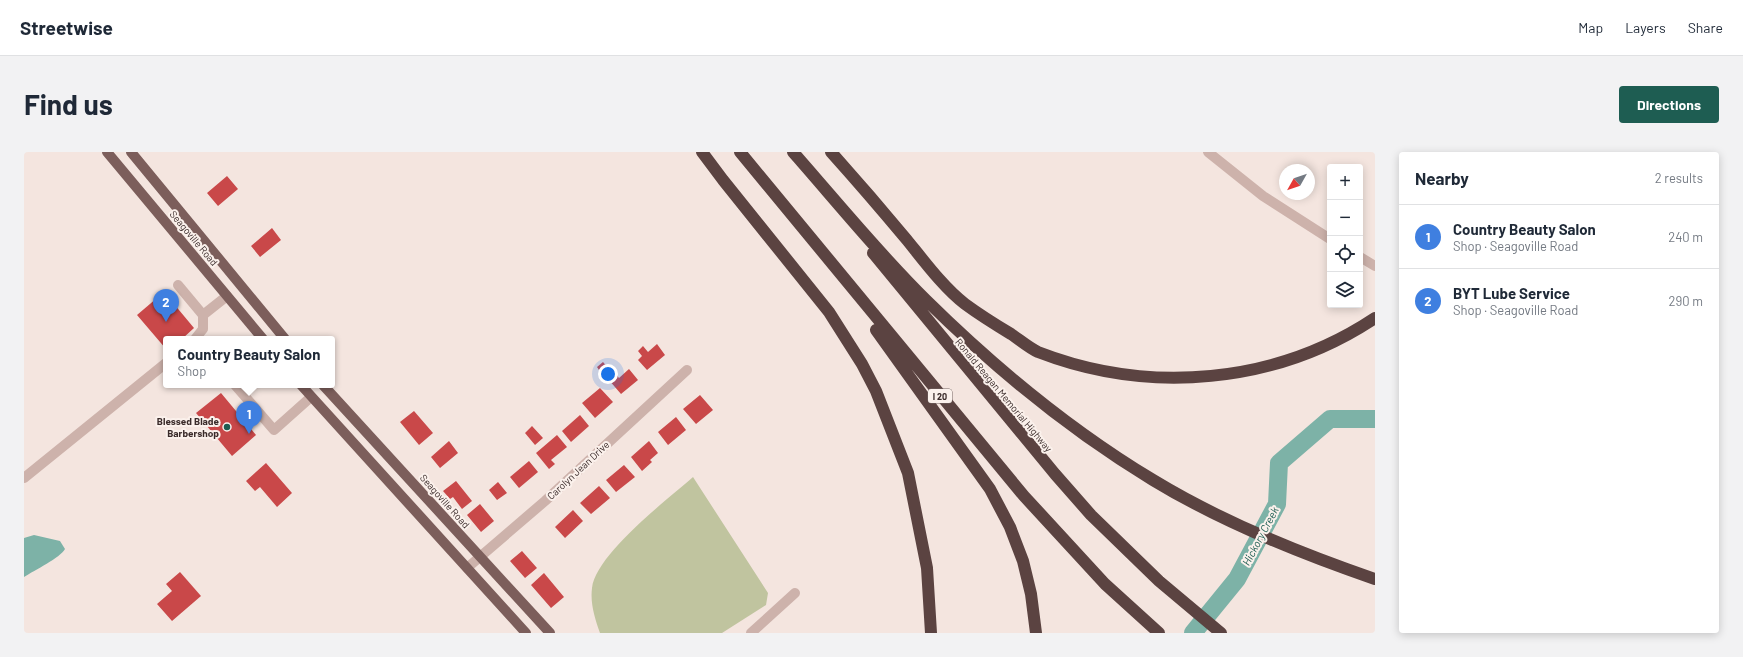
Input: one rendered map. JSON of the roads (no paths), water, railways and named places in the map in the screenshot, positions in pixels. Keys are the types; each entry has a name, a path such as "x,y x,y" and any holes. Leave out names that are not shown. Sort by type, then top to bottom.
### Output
{"highway":[{"path":"702,152 830,312 876,391 908,473 927,568 931,633"},
{"name":"I 20","path":"740,152 1024,496 1105,584 1159,633"},
{"path":"792,152 908,282 965,337 1083,434 1154,480 1191,501 1258,533 1333,565 1375,579"},
{"name":"Ronald Reagan Memorial Highway","path":"792,152 1091,516 1134,558 1192,610 1222,633"},
{"path":"831,152 866,190 933,272 965,304 1037,351 1102,372 1170,379 1252,371 1287,361 1322,347 1375,318"},
{"path":"782,202 894,354 990,489 1010,527 1023,561 1031,594 1036,630"}],"main road":[{"name":"Seagoville Road","path":"107,152 260,336"},
{"name":"Seagoville Road","path":"131,152 283,336"},
{"path":"227,296 240,284"},
{"path":"304,388 526,633"},
{"path":"311,397 321,388"},
{"name":"Seagoville Road","path":"325,388 550,633"}],"street":[{"path":"1208,152 1263,196 1327,236"},
{"path":"1363,259 1375,266"},
{"path":"178,285 203,315 203,328 197,336"},
{"path":"203,315 227,296"},
{"path":"24,478 163,365"},
{"name":"Carolyn Jean Drive","path":"467,568 479,556 545,501 687,370"},
{"path":"238,388 274,430 311,397"},
{"path":"751,633 795,593"}],"water":[{"path":"34,535 60,541 65,549 53,560 24,577 24,538"}],"waterway":[{"name":"Hickory Creek","path":"1193,633 1237,579 1277,504 1279,463 1330,419 1375,419"}],"place":[{"name":"BYT Lube Service","path":"166,322"},
{"name":"Blessed Blade Barbershop","path":"227,427"},
{"name":"Country Beauty Salon","path":"249,434"}]}
